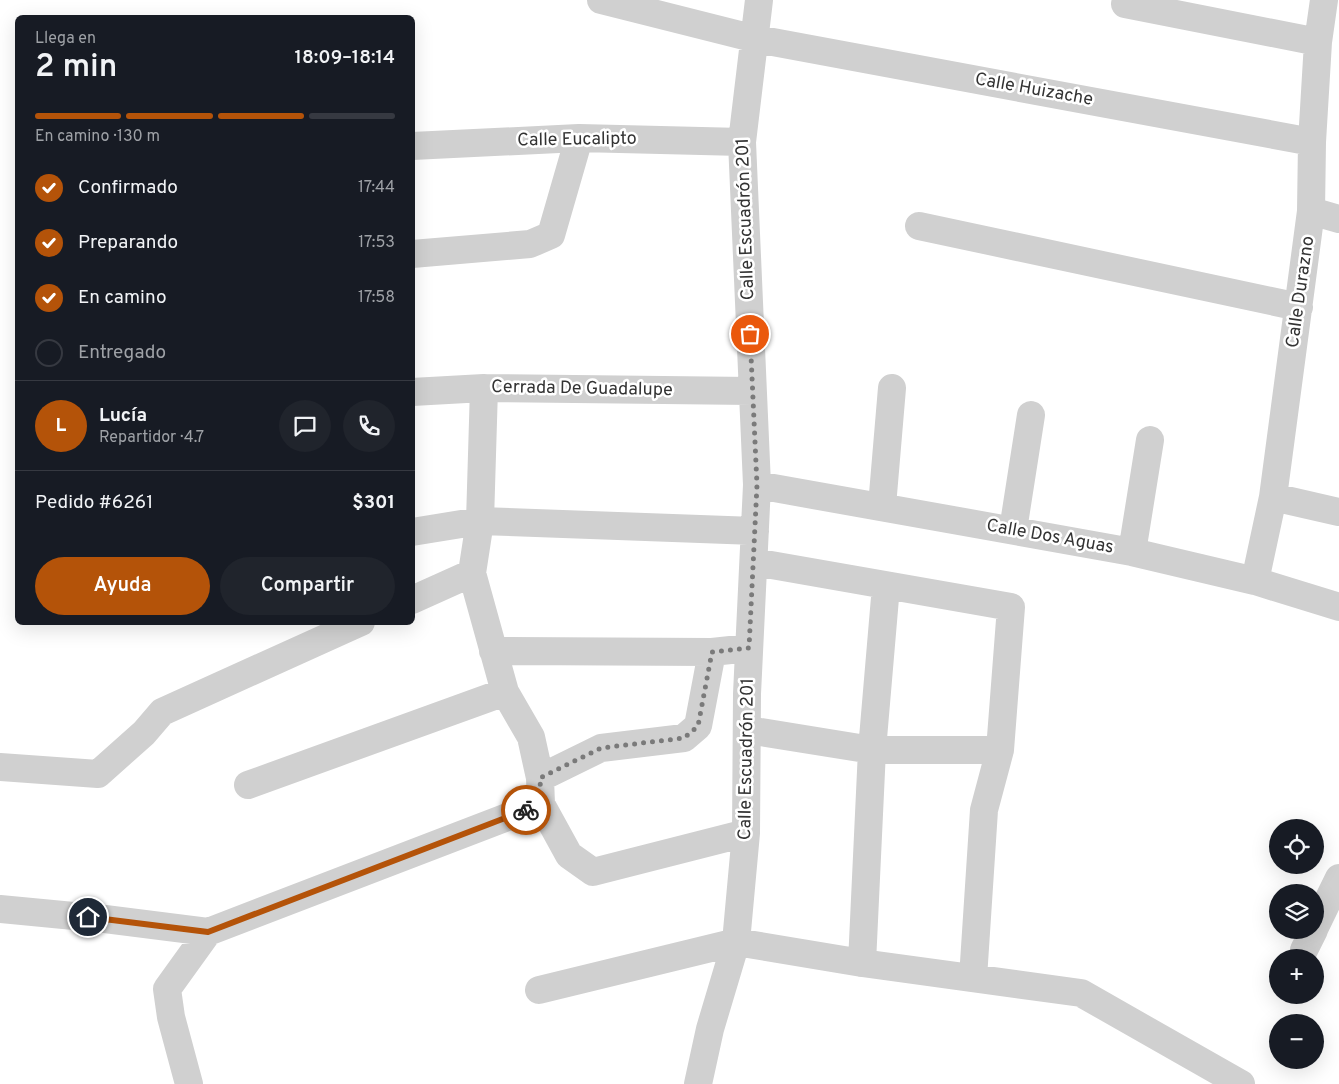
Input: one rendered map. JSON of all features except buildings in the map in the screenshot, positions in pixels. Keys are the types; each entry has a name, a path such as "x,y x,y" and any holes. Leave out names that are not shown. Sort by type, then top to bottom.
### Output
{"street":[{"name":"Calle Huizache","path":"600,0 756,39 1312,142"},
{"name":"Calle Escuadrón 201","path":"698,1084 710,1029 736,942 746,833 749,648 757,485 742,142 756,39 759,0"},
{"name":"Calle Durazno","path":"1255,581 1272,497 1311,211 1312,142 1318,42 1324,0"},
{"path":"1125,4 1318,42"},
{"path":"415,254 530,244 551,235 579,138"},
{"name":"Calle Eucalipto","path":"415,146 579,138 742,142"},
{"path":"1311,211 1339,218"},
{"path":"920,226 1299,307"},
{"path":"484,388 480,521 472,573 505,692 531,737 541,791 569,856 593,872 746,833"},
{"name":"Cerrada De Guadalupe","path":"415,392 484,388 752,391"},
{"path":"882,506 892,388"},
{"path":"1013,530 1031,415"},
{"path":"1132,552 1150,440"},
{"name":"Calle Dos Aguas","path":"757,485 1132,552 1255,581 1339,607"},
{"path":"1272,497 1339,512"},
{"path":"415,532 480,521 756,531"},
{"path":"754,562 1011,607 1000,750 984,810 973,978"},
{"path":"415,599 472,573"},
{"path":"862,962 872,750 886,586"},
{"path":"0,767 98,774 144,733 162,712 355,625"},
{"path":"493,651 712,652 749,648"},
{"path":"0,910 106,918 208,932 541,791 601,748 684,738 698,726 712,652"},
{"path":"248,785 505,692"},
{"path":"748,730 872,750 1000,750"},
{"path":"1324,909 1339,878"},
{"path":"189,1084 171,1017 167,989 208,932"},
{"path":"539,990 736,942 1081,993 1241,1084"}],"way so far":[{"path":"526,810 541,804 540,778 601,748 684,738 698,726 712,652 749,648 757,485 750,334"}],"route":[{"path":"88,917 208,932 526,810"}]}
